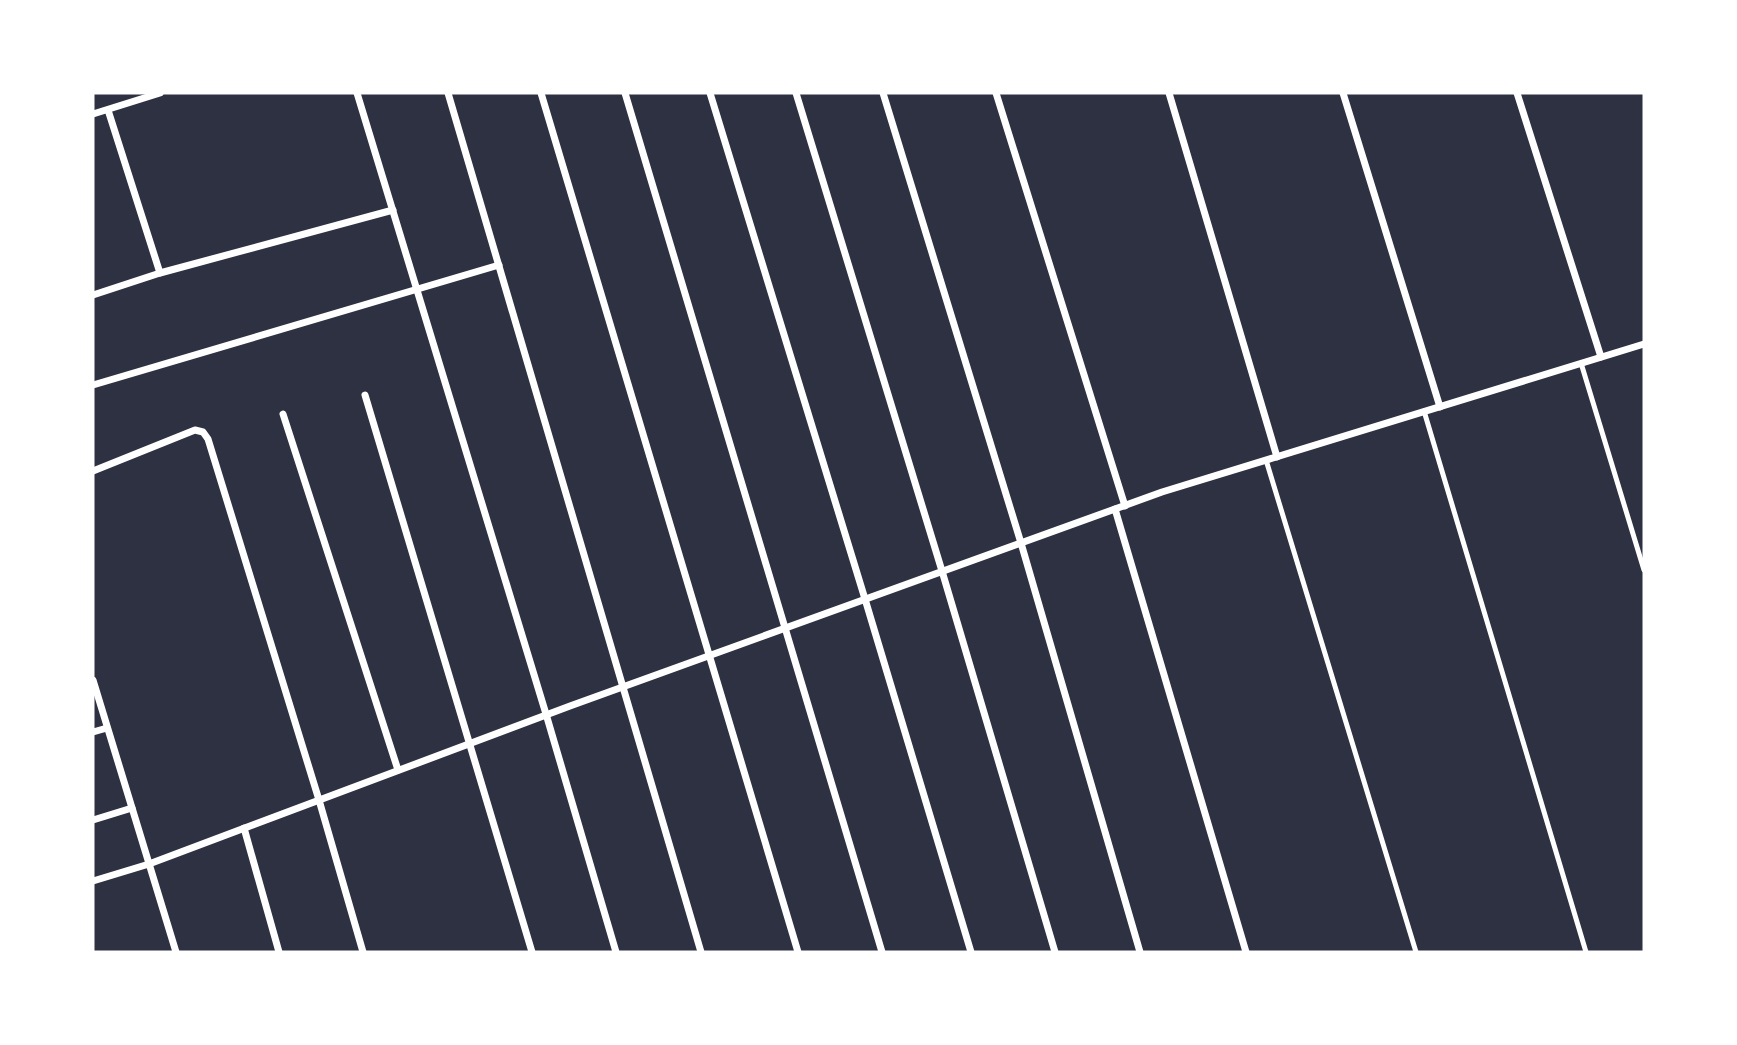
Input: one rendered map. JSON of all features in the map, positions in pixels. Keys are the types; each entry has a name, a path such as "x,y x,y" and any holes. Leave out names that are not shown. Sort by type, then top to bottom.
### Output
{"street":[{"path":"93,114 160,93"},
{"path":"357,93 547,714 616,952"},
{"path":"448,93 702,952"},
{"path":"541,93 798,952"},
{"path":"625,93 882,952"},
{"path":"710,93 971,952"},
{"path":"796,93 1055,952"},
{"path":"883,93 1021,543 1140,952"},
{"path":"996,93 1125,506"},
{"path":"1169,93 1277,457"},
{"path":"1343,93 1440,407"},
{"path":"1517,93 1601,357"},
{"path":"108,110 160,273"},
{"path":"93,295 160,273 393,210"},
{"path":"93,385 499,265"},
{"path":"93,881 149,864 547,714 1161,492 1644,344"},
{"path":"365,395 532,952"},
{"path":"283,414 398,770"},
{"path":"93,471 195,430 203,432 208,439 363,952"},
{"path":"1115,509 1246,952"},
{"path":"93,680 176,952"},
{"path":"93,732 107,728"},
{"path":"93,820 132,808"},
{"path":"244,828 279,952"}],"lane":[{"path":"1581,363 1644,570"},
{"path":"1424,411 1586,952"},
{"path":"1266,460 1416,952"}]}
